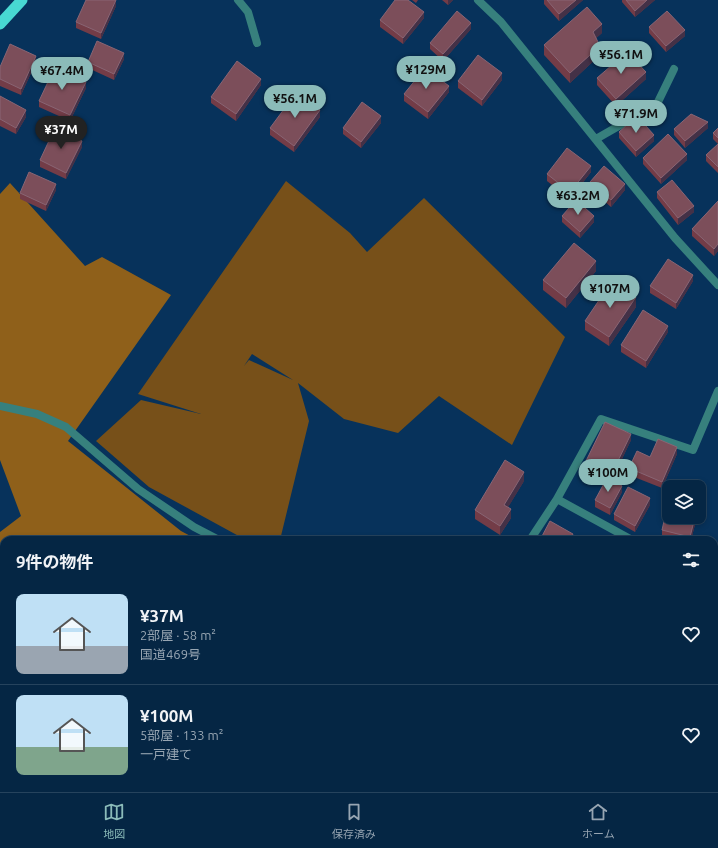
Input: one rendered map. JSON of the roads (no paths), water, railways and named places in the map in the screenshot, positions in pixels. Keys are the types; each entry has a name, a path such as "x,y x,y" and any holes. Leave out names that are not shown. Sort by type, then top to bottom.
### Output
{"highway":[{"path":"0,24 22,0"}],"street":[{"path":"238,0 248,12 257,43"},
{"path":"478,0 501,22 675,238 718,285"},
{"path":"596,139 657,104 674,69"},
{"path":"533,536 557,499 601,419 693,450 718,391"},
{"path":"0,406 37,414 66,427 138,489 194,527 211,536"},
{"path":"557,499 625,536"}]}
